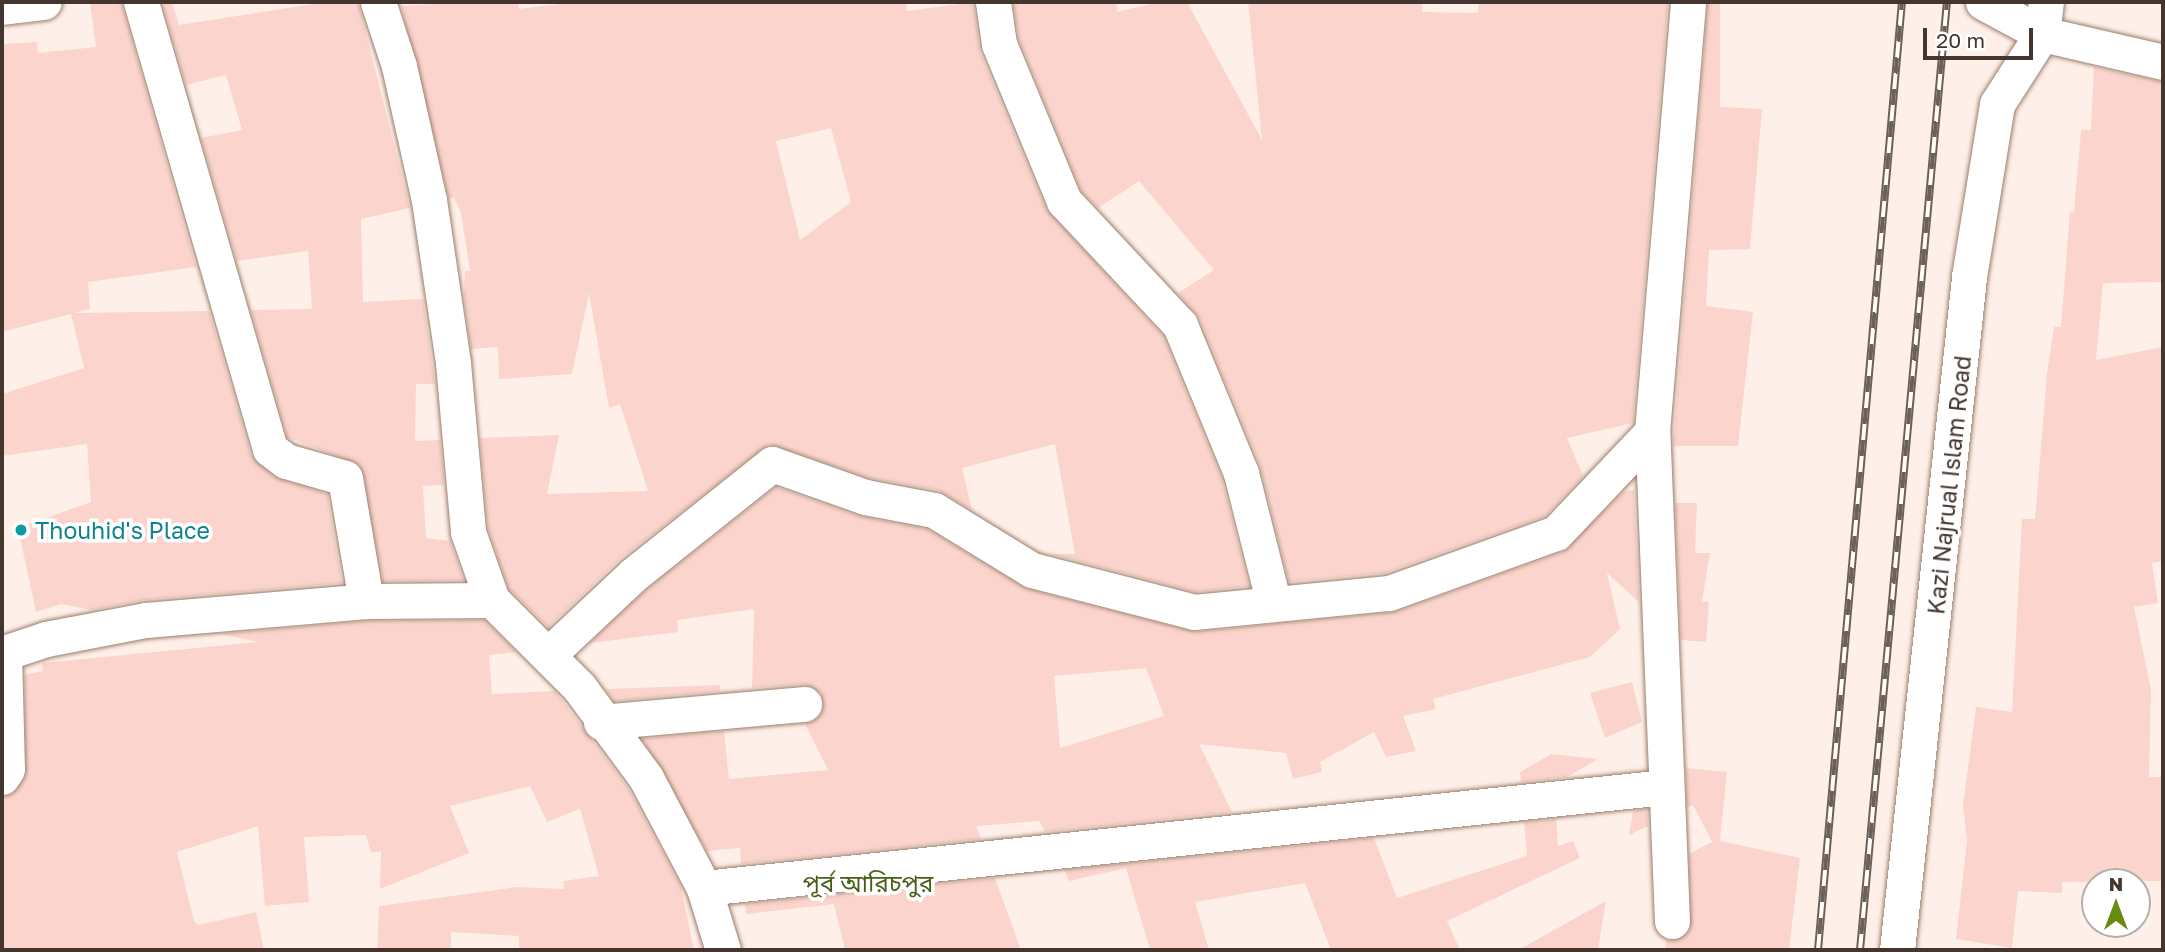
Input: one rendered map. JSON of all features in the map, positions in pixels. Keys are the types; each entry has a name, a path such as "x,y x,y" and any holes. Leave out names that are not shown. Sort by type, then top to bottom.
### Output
{"street":[{"path":"2,7 44,2"},
{"path":"141,2 270,449 286,461 345,478 366,601"},
{"path":"378,2 399,66 429,200 453,363 468,532 492,600 549,654 646,778 704,888 723,950"},
{"path":"993,2 999,44 1065,201 1180,325 1241,474 1274,604"},
{"path":"1672,921 1652,432 1688,2"},
{"path":"1983,2 2044,18 2163,62"},
{"name":"Kazi Najrual Islam Road","path":"1897,950 1969,277 1997,104 2044,18"},
{"path":"549,654 633,575 772,464 865,496 934,510 1031,570 1194,612 1389,593 1556,533 1652,432"},
{"path":"2,777 7,769 4,653 46,639 146,620 366,601 492,600"},
{"path":"601,722 804,704"},
{"path":"704,888 1665,787"}],"building":[{"path":"90,2 121,2 196,267 88,282 90,309 74,313 209,311 251,455 274,477 327,494 342,583 144,600 92,610 61,604 36,612 18,528 91,502 87,444 2,456 2,394 84,368 71,314 2,332 2,44 37,42 38,53 96,47"},
{"path":"162,2 172,2 179,25 326,2 358,2 410,208 361,219 363,302 423,299 435,384 416,384 415,441 440,440 444,485 423,486 426,538 450,541 464,580 383,581 360,465 287,437 251,310 312,309 308,251 237,261 201,138 242,130 226,75 186,85"},
{"path":"518,2 519,9 575,2 906,2 907,11 973,2 980,52 1046,209 1163,336 1222,479 1249,586 1196,592 1051,554 1075,554 1055,444 962,468 972,510 938,490 870,478 769,444 620,559 548,627 509,589 488,528 480,438 559,435 547,494 648,491 620,404 609,408 589,293 572,374 499,379 498,347 471,349 464,297 465,271 470,271 461,213 454,197 449,199 401,6","holes":["831,128 851,202 800,240 776,141"]},
{"path":"1013,2 1117,2 1117,12 1158,2 1187,2 1262,140 1248,2 1422,2 1422,12 1478,13 1479,2 1668,2 1633,423 1567,438 1583,476 1545,516 1385,573 1289,582 1260,465 1199,317 1178,293 1214,270 1139,181 1098,208 1081,190 1019,39"},
{"path":"1708,2 1720,2 1720,107 1762,109 1750,249 1709,250 1706,306 1753,312 1738,446 1673,446"},
{"path":"2094,67 2163,82 2163,282 2103,283 2096,360 2163,347 2163,561 2152,563 2158,603 2134,607 2151,690 2149,777 2163,777 2163,881 2151,881 2151,868 2081,868 2081,882 2062,882 2062,893 2018,891 2012,948 1956,939 1967,840 1963,806 1976,707 2012,712 2022,519 2035,519 2047,374 2054,327 2061,327 2070,211 2074,212 2081,130 2091,130"},
{"path":"776,487 858,516 927,529 1027,589 1195,632 1396,612 1563,552 1623,492 1634,490 1639,602 1607,573 1620,629 1590,657 1433,699 1436,709 1403,716 1416,751 1386,757 1374,732 1320,762 1322,772 1293,779 1286,753 1199,744 1232,812 1045,832 1039,821 976,826 981,839 741,864 740,848 707,851 642,739 724,731 729,779 828,770 805,724 822,713 821,693 803,684 752,688 754,609 677,620 678,632 590,643 646,590","holes":["1146,668 1164,716 1060,748 1054,676"]},
{"path":"1675,503 1697,503 1695,553 1710,553 1702,601 1709,602 1706,642 1681,640"},
{"path":"484,620 516,652 489,655 492,694 555,691 629,789 681,887 694,950 519,950 519,936 451,932 451,950 377,950 379,906 517,887 564,889 563,881 599,876 580,809 547,822 530,786 450,806 469,853 380,889 381,851 371,853 366,835 304,837 309,902 265,906 258,826 177,852 194,921 198,925 256,912 264,950 2,950 2,797 12,794 24,779 25,675 43,671 42,663 258,642 220,634 367,621"},
{"path":"1632,682 1642,722 1605,738 1590,693"},
{"path":"720,685 720,691 614,701 606,689"},
{"path":"1551,754 1598,759 1567,777 1521,782 1520,772"},
{"path":"1686,768 1727,772 1720,841 1800,858 1789,950 1666,950 1666,940 1682,938 1690,930 1689,854 1712,842 1693,805 1687,807"},
{"path":"1647,809 1648,826 1629,835 1633,811"},
{"path":"1556,819 1558,846 1573,841 1580,858 1447,921 1460,950 1331,950 1305,883 1195,902 1209,950 1150,950 1126,868 1069,881 1064,870 1374,838 1397,898 1527,856 1524,822"},
{"path":"995,878 1021,950 845,950 834,904 746,914 745,904"},
{"path":"1606,901 1598,950 1518,950"}],"railway":[{"path":"1818,950 1902,2"},
{"path":"1860,950 1947,2"}],"place":[{"name":"Thouhid's Place","path":"21,530"}],"district":[{"name":"পূর্ব আরিচপুর","path":"868,883"}]}
